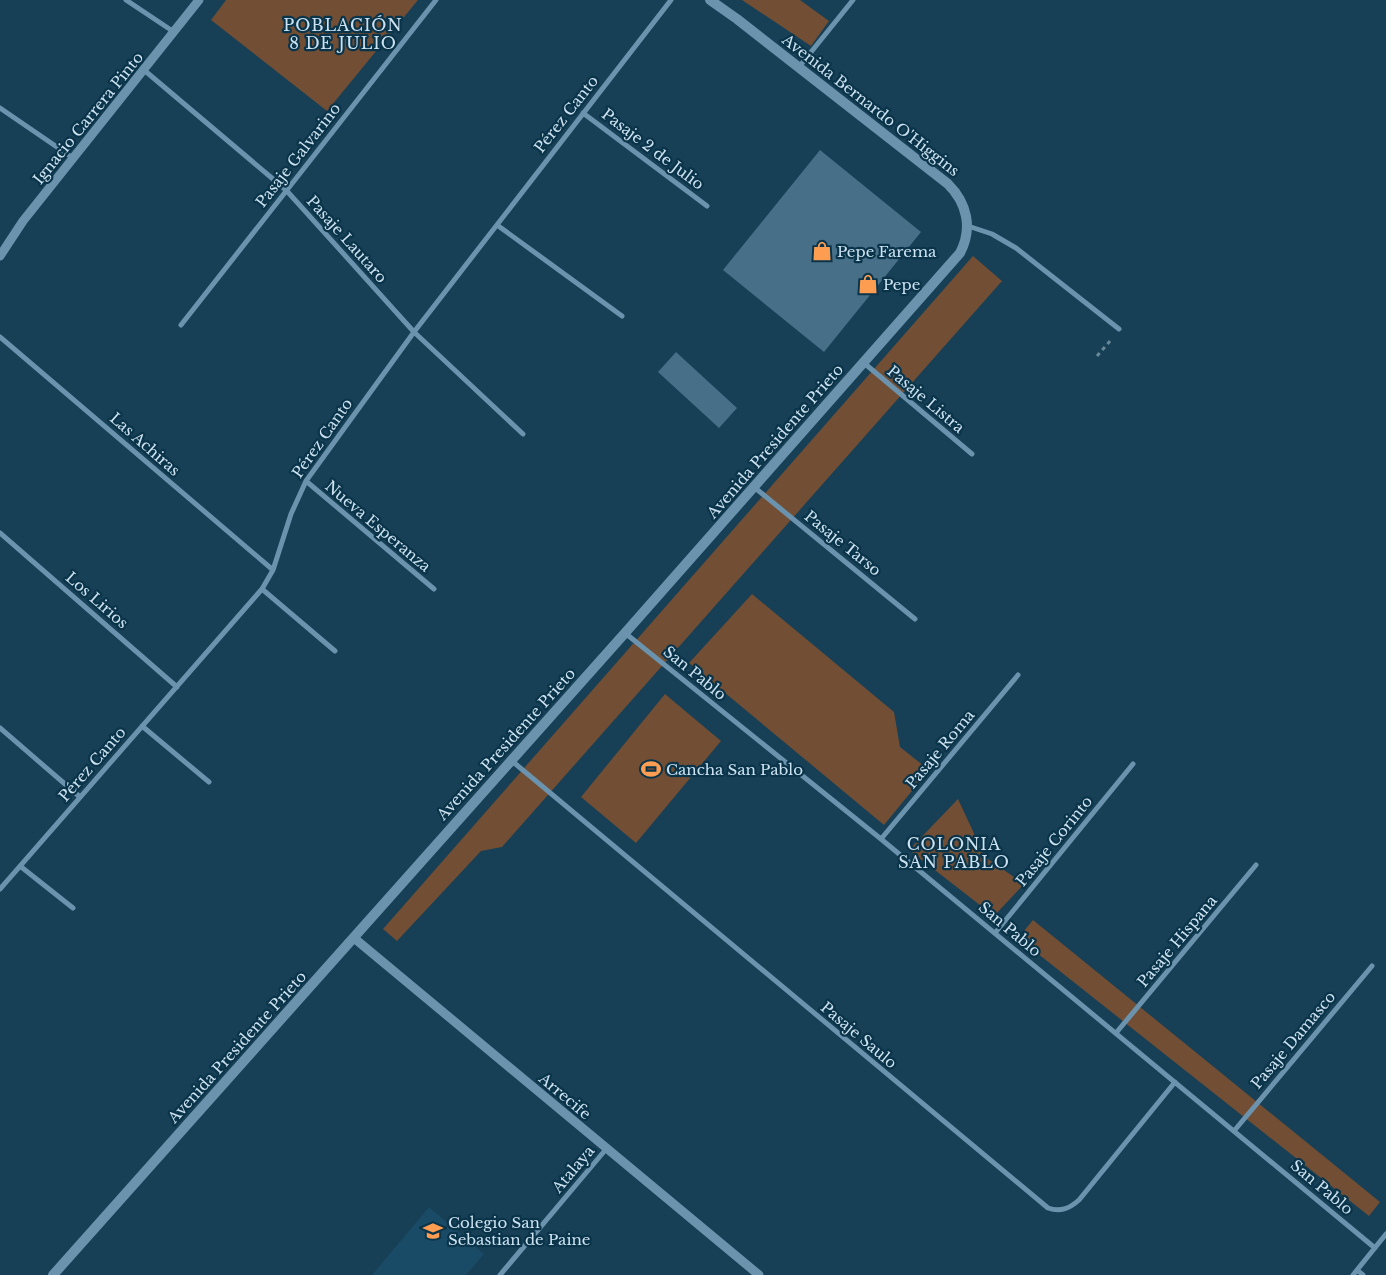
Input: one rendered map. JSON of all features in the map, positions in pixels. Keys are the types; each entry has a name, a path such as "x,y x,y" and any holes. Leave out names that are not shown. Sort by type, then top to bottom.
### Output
{"main road":[{"name":"Avenida Bernardo O'Higgins","path":"710,0 948,184 962,203 968,226"},
{"name":"Avenida Presidente Prieto","path":"54,1275 512,761 960,253 966,240 968,226"}],"street":[{"path":"126,0 174,32"},
{"name":"Ignacio Carrera Pinto","path":"0,256 23,221 199,0"},
{"name":"Pasaje Galvarino","path":"181,325 436,0"},
{"name":"Pérez Canto","path":"0,889 262,589 273,570 291,514 306,481 414,332 671,0"},
{"path":"799,67 852,0"},
{"name":"Pasaje Lautaro","path":"144,70 286,190 414,332 523,434"},
{"path":"0,108 73,158"},
{"name":"Pasaje 2 de Julio","path":"583,113 707,206"},
{"path":"497,225 622,316"},
{"path":"968,226 992,234 1016,248 1119,329"},
{"name":"Las Achiras","path":"0,337 273,570"},
{"name":"Pasaje Listra","path":"864,363 972,454"},
{"name":"Nueva Esperanza","path":"306,481 434,590"},
{"name":"Pasaje Tarso","path":"754,487 915,619"},
{"name":"Los Lirios","path":"0,533 177,686"},
{"path":"262,589 335,651"},
{"name":"San Pablo","path":"625,633 881,839 1375,1248"},
{"name":"Pasaje Roma","path":"881,839 1018,675"},
{"path":"142,726 209,782"},
{"path":"0,728 80,797"},
{"name":"Pasaje Saulo","path":"512,761 1048,1208 1054,1210 1068,1209 1079,1200 1175,1082"},
{"name":"Pasaje Corinto","path":"995,933 1133,764"},
{"name":"Pasaje Hispana","path":"1116,1033 1256,865"},
{"path":"20,866 73,908"},
{"name":"Arrecife","path":"354,938 759,1275"},
{"name":"Pasaje Damasco","path":"1234,1131 1372,966"},
{"name":"Atalaya","path":"500,1275 607,1148"},
{"path":"1353,1275 1386,1234"},
{"path":"1357,1270 1363,1275"}],"shaded area":[{"path":"226,0 418,0 327,111 211,20"},
{"path":"742,0 800,0 829,21 811,46"},
{"path":"973,256 1002,281 502,847 481,851 397,941 383,929"},
{"path":"752,594 894,712 900,747 929,770 884,825 689,663"},
{"name":"Cancha San Pablo","path":"665,694 721,741 636,843 581,797"},
{"path":"958,799 985,857 1024,884 994,916 909,850"},
{"path":"1033,920 1380,1202 1369,1216 1018,938"},
{"name":"Colegio San Sebastian de Paine","path":"429,1207 484,1254 466,1275 372,1275"}],"building":[{"name":"Pepe Farema","path":"820,150 921,232 824,352 723,270"},
{"path":"676,352 737,408 719,428 658,372"}],"place":[{"name":"Pepe Farema","path":"822,251"},
{"name":"Pepe","path":"868,284"},
{"name":"Cancha San Pablo","path":"651,769"},
{"name":"Colegio San Sebastian de Paine","path":"433,1231"}],"district":[{"name":"POBLACIÓN 8 DE JULIO","path":"343,34"},
{"name":"COLONIA SAN PABLO","path":"954,853"}]}
